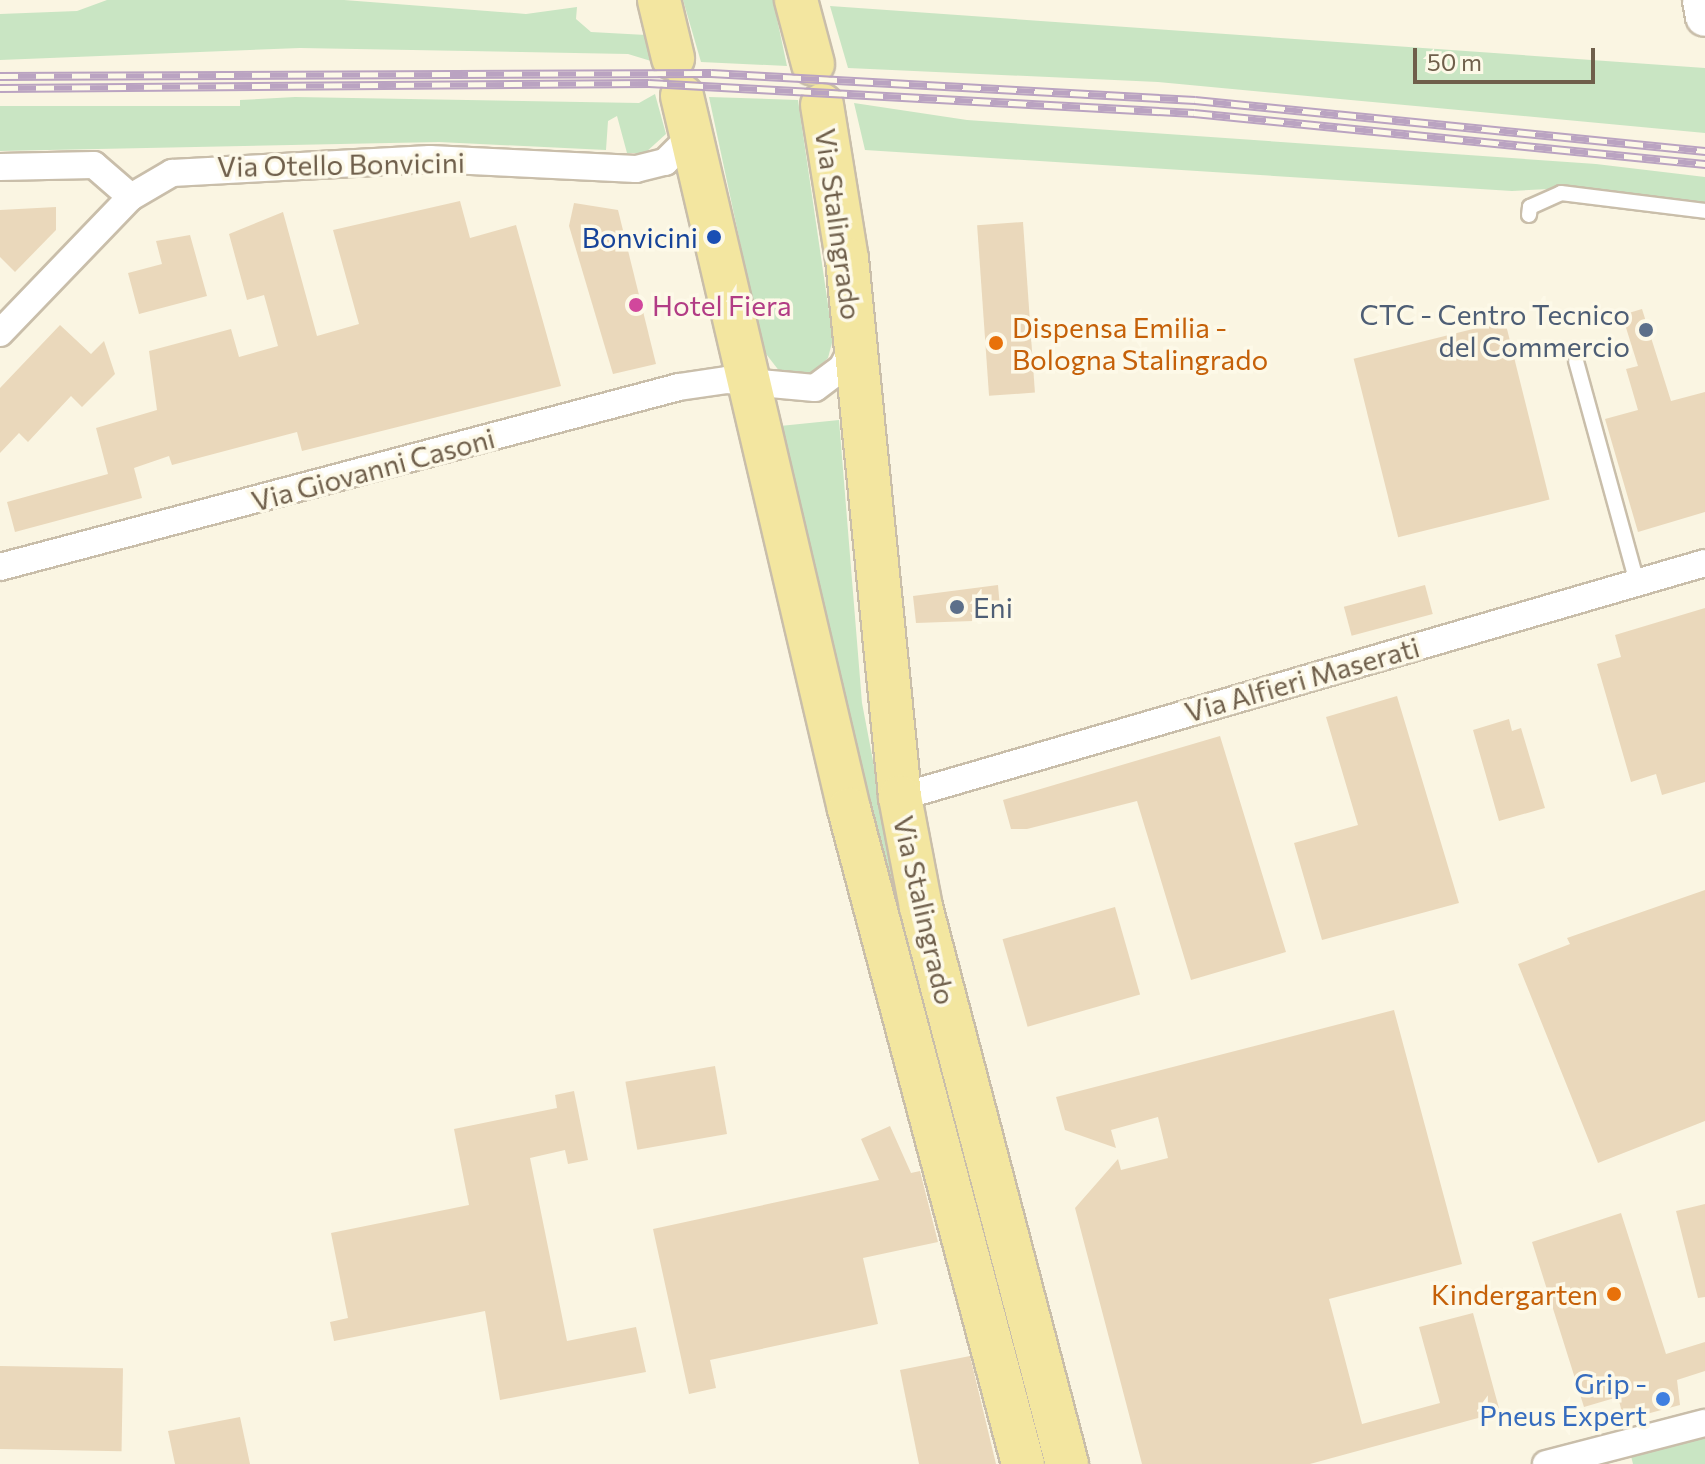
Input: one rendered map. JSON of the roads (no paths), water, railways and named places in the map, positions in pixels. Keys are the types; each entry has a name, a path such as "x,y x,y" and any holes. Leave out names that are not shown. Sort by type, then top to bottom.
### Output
{"main road":[{"path":"796,0 813,64"},
{"name":"Via Stalingrado","path":"666,35 849,809 1023,1464"},
{"name":"Via Stalingrado","path":"822,105 855,343 900,797 925,922 1067,1464"}],"street":[{"name":"Via Otello Bonvicini","path":"0,333 131,197 172,173 212,166 441,159 647,168 665,162 691,136"},
{"path":"0,167 94,165 131,197"},
{"name":"Via Stalingrado","path":"747,381 815,388 842,368 855,343"},
{"name":"Via Giovanni Casoni","path":"0,567 679,387 747,381"},
{"name":"Via Alfieri Maserati","path":"900,797 1705,563"},
{"path":"1546,1464 1705,1423"}],"lane":[{"path":"1529,215 1561,193 1705,211"},
{"path":"1576,361 1637,582"}],"railway":[{"path":"0,76 711,73 1195,100 1705,151"},
{"path":"0,88 649,83 1194,113 1705,164"}],"place":[{"name":"Bonvicini","path":"714,237"},
{"name":"Hotel Fiera","path":"636,305"},
{"name":"CTC - Centro Tecnico del Commercio","path":"1646,330"},
{"name":"Dispensa Emilia - Bologna Stalingrado","path":"996,343"},
{"name":"Eni","path":"957,607"},
{"name":"Kindergarten","path":"1614,1294"},
{"name":"Grip - Pneus Expert","path":"1663,1399"}]}
